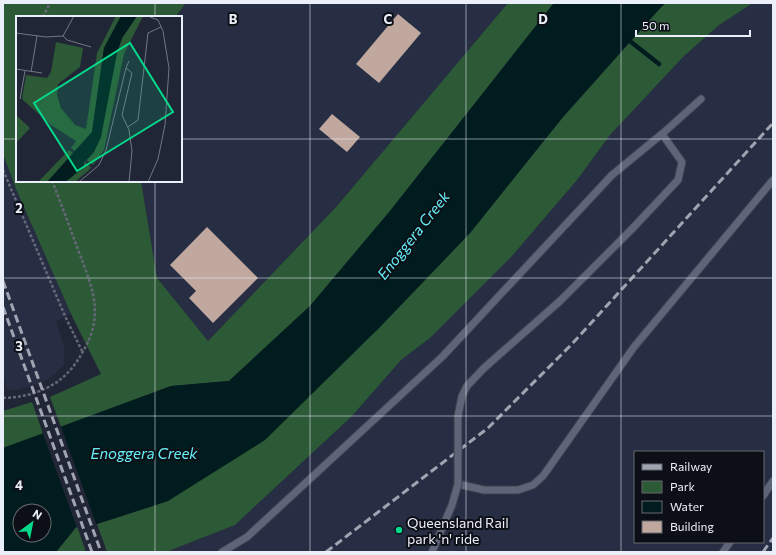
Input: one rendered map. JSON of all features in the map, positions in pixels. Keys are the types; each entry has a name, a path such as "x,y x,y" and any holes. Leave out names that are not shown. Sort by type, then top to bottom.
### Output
{"lane":[{"path":"222,552 247,537 443,356 612,175 662,134 701,99"},
{"path":"432,552 452,505 458,484 458,416 462,396 467,386 484,368 560,300 632,229 678,180 682,162 662,134"},
{"path":"458,484 484,490 518,490 532,485 543,476 634,347 773,180"},
{"path":"764,494 773,481"},
{"path":"723,552 729,543"}],"path":[{"path":"43,16 50,3"},
{"path":"3,170 62,309 83,353"},
{"path":"3,398 21,397 40,392 66,374 83,353 93,329 95,316 93,291 52,182"}],"shaded area":[{"path":"186,3 508,3 337,206 208,341 157,278 141,182 182,182 182,16 176,16"},
{"path":"753,3 773,3 773,552 166,552 235,525 352,416 401,360 430,338 512,256 577,180 609,135 683,57 719,25"},
{"path":"3,154 16,189 71,314 56,321 64,347 64,365 45,381 17,390 9,390 5,387 6,383 3,381"}],"green space":[{"path":"3,3 186,3 176,16 16,16 16,182 141,182 157,278 208,341 337,206 508,3 554,3 390,211 310,306 229,381 171,386 61,427 50,397 101,374 71,314 16,189 3,154"},
{"path":"666,3 753,3 719,25 683,57 610,135 577,180 512,256 430,338 401,360 352,416 235,525 166,552 107,552 97,524 168,501 378,329 470,233 563,117"},
{"path":"32,402 43,434 3,448 3,411"},
{"path":"77,526 86,552 56,552"}],"water":[{"name":"Enoggera Creek","path":"554,3 666,3 563,117 470,233 378,329 265,440 168,501 97,524 77,526 56,552 3,552 3,448 171,386 229,381 310,306 390,211"}],"pier":[{"path":"61,425 97,526 77,528 42,432"}],"building":[{"path":"398,14 421,33 379,83 356,64"},
{"path":"332,114 360,137 347,152 319,129"},
{"path":"207,227 258,278 213,323 189,298 196,291 170,265"}],"waterway":[{"path":"626,38 659,64"}],"railway":[{"path":"326,552 488,428 572,344 773,123"},
{"path":"3,281 101,552"},
{"path":"3,307 92,552"},
{"path":"763,552 773,538"}],"place":[{"name":"Queensland Rail park 'n' ride","path":"399,530"}]}
